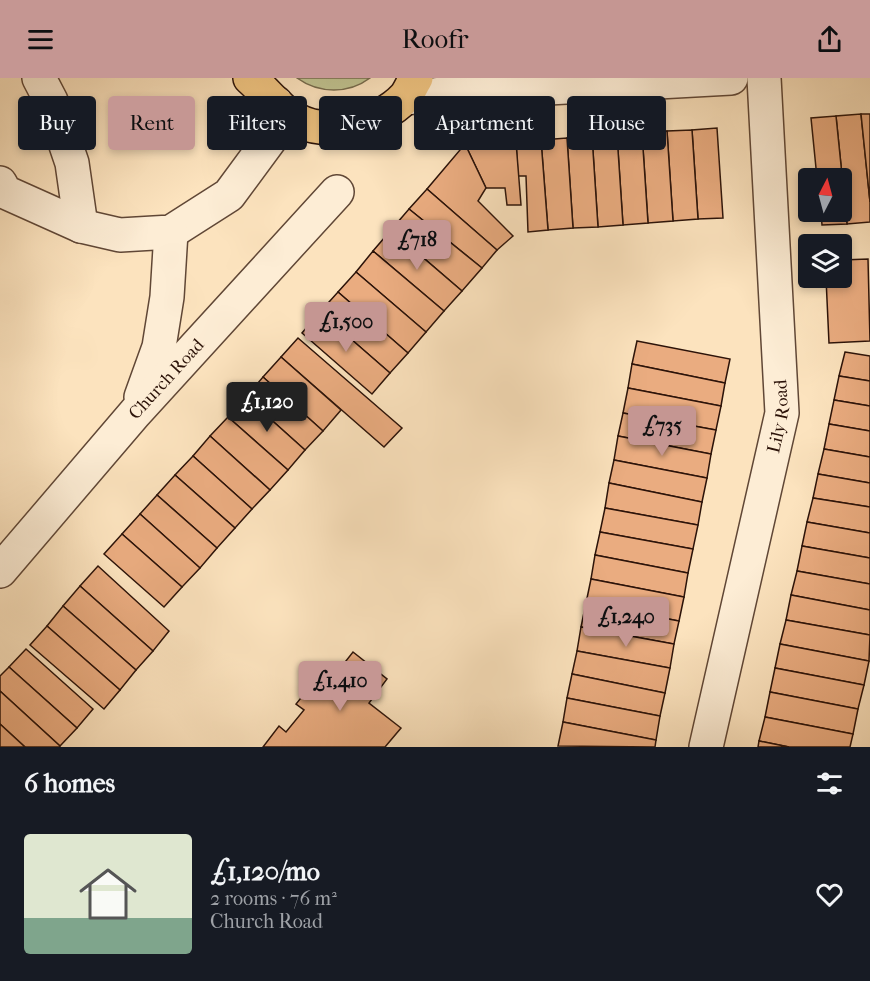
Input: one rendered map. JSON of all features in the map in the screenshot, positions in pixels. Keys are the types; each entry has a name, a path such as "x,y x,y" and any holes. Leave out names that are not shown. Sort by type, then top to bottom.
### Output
{"main road":[{"path":"263,87 296,120 332,128 351,126 372,119 410,88"}],"street":[{"path":"39,78 51,101 72,163 81,226"},
{"path":"410,88 442,94 731,78"},
{"name":"Lily Road","path":"706,747 782,413 764,78"},
{"path":"0,183 5,192 81,226 120,236 171,232 229,195 274,134 263,87"},
{"name":"Church Road","path":"0,571 135,413 337,192"},
{"path":"135,413 159,347 167,297 171,232"}],"green space":[{"path":"297,78 370,78 353,87 334,90 315,87"}],"building":[{"path":"861,114 870,222 847,224 847,222 852,222 852,168 841,168 836,116"},
{"path":"861,114 870,114 870,202"},
{"path":"836,116 841,168 816,168 811,118"},
{"path":"717,128 723,218 698,219 692,130"},
{"path":"692,130 698,219 673,221 667,131"},
{"path":"666,131 673,221 648,223 643,150 666,150"},
{"path":"567,138 573,228 548,230 542,150 555,150 555,139"},
{"path":"460,150 468,150 486,188 478,201 513,236 497,250 427,189"},
{"path":"468,150 517,150 521,205 507,205 505,188 486,188"},
{"path":"516,150 542,150 548,230 528,232 526,176 518,176"},
{"path":"568,150 593,150 598,227 573,228"},
{"path":"593,150 618,150 623,225 598,227"},
{"path":"618,150 643,150 648,223 623,225"},
{"path":"427,189 497,250 482,268 409,209"},
{"path":"409,209 482,268 462,291 391,230"},
{"path":"822,222 847,222 847,224 822,225"},
{"path":"391,230 462,291 444,311 373,251"},
{"path":"373,251 444,311 426,332 356,272"},
{"path":"868,259 870,341 829,343 826,288 852,288 852,260"},
{"path":"356,272 426,332 408,353 338,292"},
{"path":"338,292 408,353 390,373 320,312"},
{"path":"320,312 390,373 372,394 302,333"},
{"path":"298,338 402,428 384,447 281,357"},
{"path":"637,341 730,359 725,383 632,364"},
{"path":"845,352 870,356 870,381 839,376"},
{"path":"281,357 341,410 323,431 263,377"},
{"path":"632,364 725,383 721,406 628,388"},
{"path":"839,376 870,381 870,406 834,400"},
{"path":"263,377 323,431 305,450 246,397"},
{"path":"628,388 721,406 716,430 623,413"},
{"path":"246,397 305,450 288,470 228,417"},
{"path":"834,400 870,406 870,431 829,424"},
{"path":"623,413 716,430 711,454 618,436"},
{"path":"228,417 288,470 270,490 210,436"},
{"path":"829,424 870,431 870,457 824,449"},
{"path":"210,436 270,490 252,509 193,456"},
{"path":"618,436 711,454 707,478 614,460"},
{"path":"824,449 870,457 870,483 818,474"},
{"path":"193,456 252,509 235,528 175,475"},
{"path":"614,460 707,478 702,502 609,483"},
{"path":"818,474 870,483 870,507 813,498"},
{"path":"175,475 235,528 217,548 157,495"},
{"path":"609,483 702,502 698,525 605,508"},
{"path":"157,495 217,548 200,568 140,514"},
{"path":"813,498 870,507 870,533 807,522"},
{"path":"605,508 698,525 693,549 600,532"},
{"path":"140,514 200,568 182,587 122,534"},
{"path":"807,522 870,533 870,558 802,546"},
{"path":"600,532 693,549 688,573 595,555"},
{"path":"122,534 182,587 164,607 104,554"},
{"path":"802,546 870,558 870,584 797,571"},
{"path":"595,555 688,573 684,597 591,579"},
{"path":"98,566 169,631 153,651 80,586"},
{"path":"797,571 870,584 870,610 791,595"},
{"path":"591,579 684,597 679,621 586,603"},
{"path":"80,586 153,651 136,670 63,606"},
{"path":"791,595 870,610 870,635 786,620"},
{"path":"586,603 679,621 674,644 581,627"},
{"path":"63,606 136,670 120,690 47,626"},
{"path":"786,620 870,635 869,661 780,644"},
{"path":"47,626 120,690 104,709 30,645"},
{"path":"581,627 674,644 670,668 577,651"},
{"path":"780,644 869,661 864,685 775,668"},
{"path":"26,649 93,709 77,728 9,667"},
{"path":"577,651 670,668 665,693 572,674"},
{"path":"353,652 387,679 369,703 401,728 385,747 263,747 279,726 286,732 304,710 296,704 322,672 331,680"},
{"path":"9,667 77,728 60,746 0,691 0,676"},
{"path":"775,668 864,685 858,709 770,692"},
{"path":"572,674 665,693 660,716 567,698"},
{"path":"0,691 60,746 25,747 0,724"},
{"path":"770,692 858,709 853,734 765,717"},
{"path":"567,698 660,716 656,740 563,722"},
{"path":"765,717 853,734 850,747 789,747 759,741"},
{"path":"563,722 656,740 655,747 558,746"},
{"path":"0,724 25,747 0,747"},
{"path":"759,741 789,747 758,747"}]}
